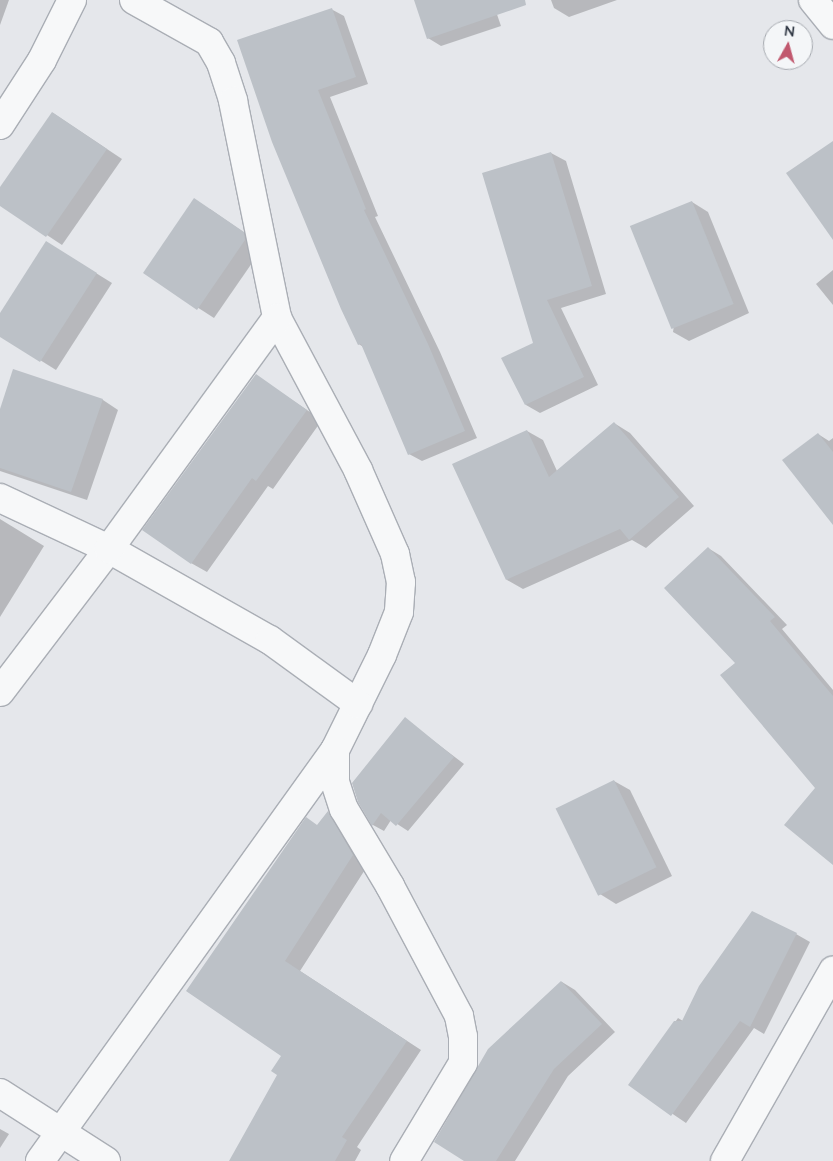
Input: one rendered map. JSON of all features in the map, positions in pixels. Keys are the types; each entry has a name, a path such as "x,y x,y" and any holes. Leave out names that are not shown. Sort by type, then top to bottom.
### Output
{"street":[{"path":"0,125 42,60 72,0"},
{"path":"40,1161 62,1133 334,750 382,655 399,612 401,582 394,554 358,470 277,318 233,101 220,63 209,42 134,0"},
{"path":"813,0 833,26"},
{"path":"0,692 109,549 277,318"},
{"path":"0,498 109,549 270,640 358,704"},
{"path":"334,750 335,782 344,809 390,886 459,1016 464,1037 463,1063 404,1161"},
{"path":"725,1161 833,971"},
{"path":"0,1094 106,1161"}],"building":[{"path":"414,0 525,0 526,5 427,39"},
{"path":"332,8 356,77 318,90 366,209 364,210 428,344 465,431 408,455 361,344 358,345 341,309 272,142 237,40"},
{"path":"52,112 107,149 46,237 0,206 0,187"},
{"path":"833,141 833,240 786,173"},
{"path":"551,152 592,286 547,300 584,377 525,405 501,358 533,343 482,173"},
{"path":"194,198 244,232 245,240 197,310 143,273"},
{"path":"692,201 734,304 671,329 630,226"},
{"path":"46,241 97,273 40,362 0,337 0,313"},
{"path":"13,369 103,399 71,492 0,468 0,409"},
{"path":"256,374 307,410 256,481 252,478 191,564 142,530"},
{"path":"614,422 679,497 629,540 620,529 506,580 452,464 527,430 549,477"},
{"path":"818,433 833,452 833,525 782,460"},
{"path":"708,547 775,617 770,621 833,696 833,865 784,825 815,788 720,675 735,663 664,588"},
{"path":"405,717 454,757 396,826 381,813 372,826 358,802 352,783"},
{"path":"614,780 657,867 598,896 556,808"},
{"path":"328,811 353,855 285,961 407,1041 342,1137 347,1140 335,1161 229,1161 277,1075 271,1071 281,1056 186,991 306,817 317,825"},
{"path":"752,911 797,933 750,1027 740,1021 671,1116 628,1085 674,1021 682,1021 699,986"},
{"path":"561,981 602,1024 554,1069 496,1161 464,1161 434,1142 488,1049"}]}
